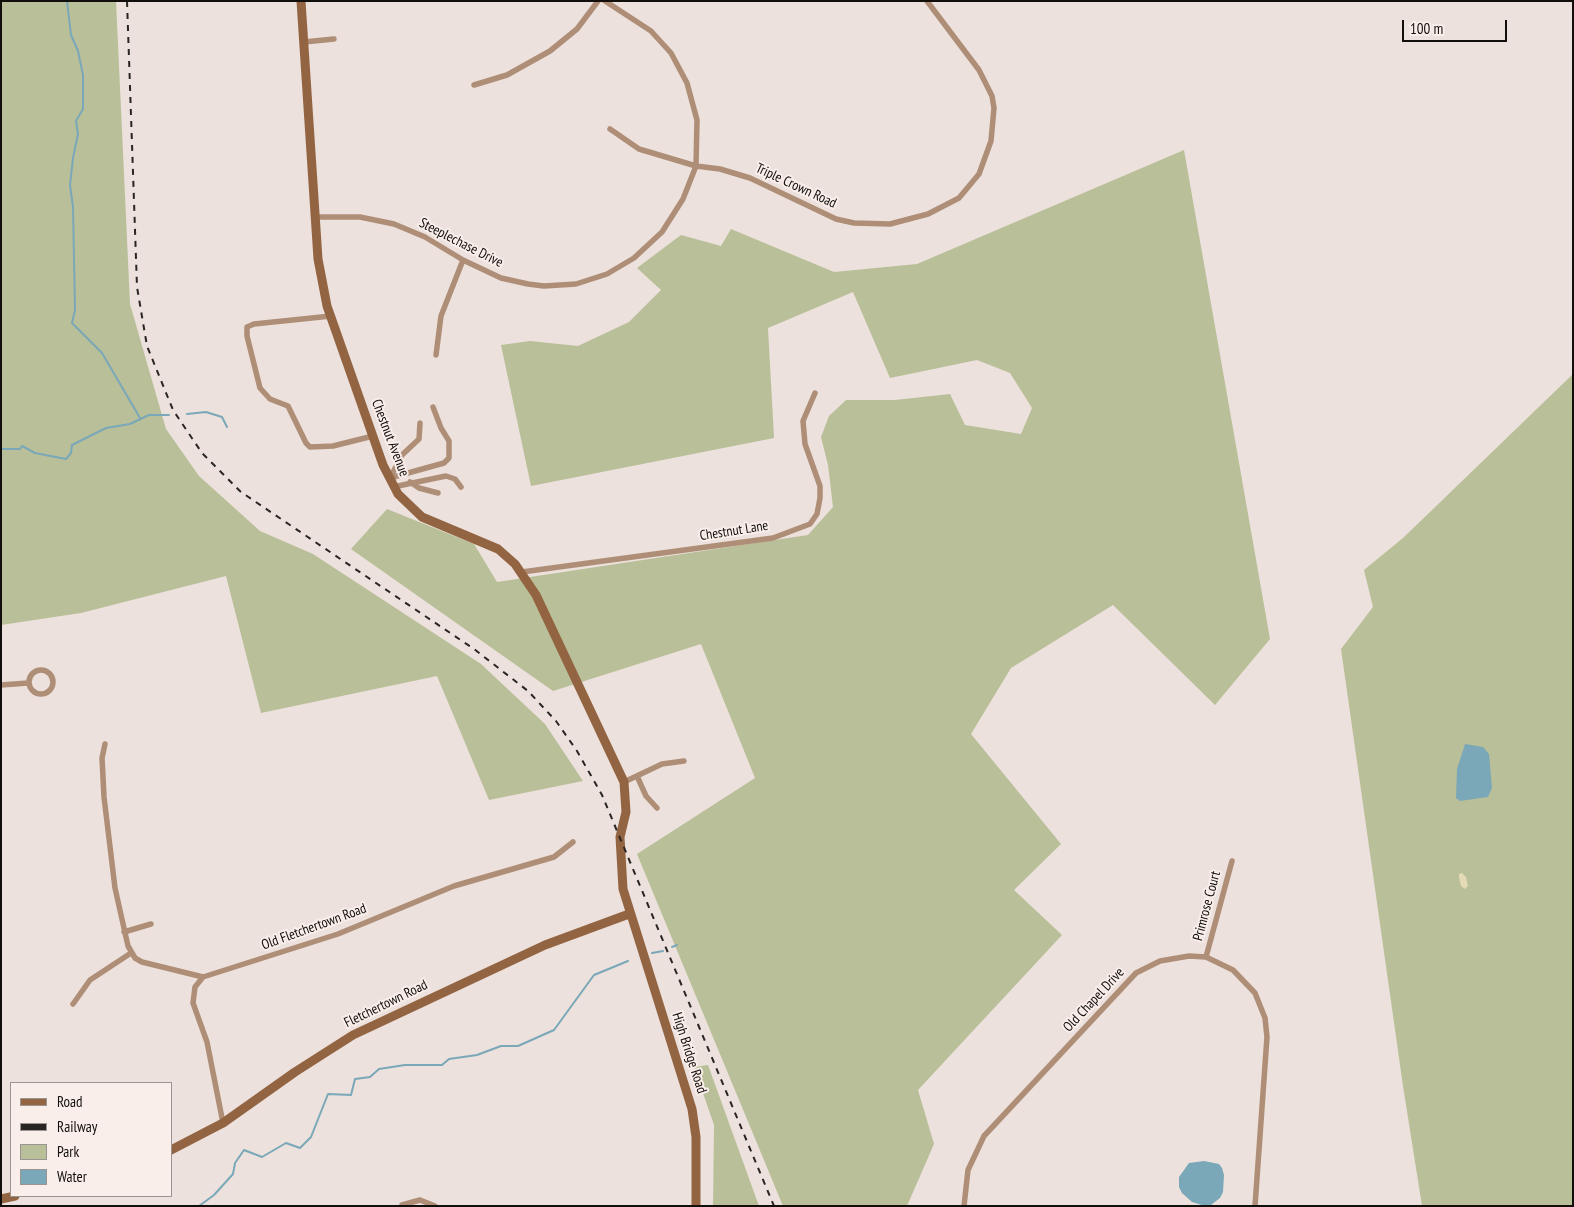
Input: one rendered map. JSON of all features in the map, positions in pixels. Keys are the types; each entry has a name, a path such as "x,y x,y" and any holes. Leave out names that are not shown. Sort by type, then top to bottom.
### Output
{"street":[{"name":"Chestnut Avenue","path":"300,1 319,269 331,316 373,436 392,483 404,502 422,516 498,550 509,558 522,572 536,595 624,782 626,812 620,837 621,862 623,888 630,914"},
{"path":"474,85 507,75 550,51 577,29 598,1"},
{"name":"Steeplechase Drive","path":"316,217 360,217 389,222 425,237 463,260 501,278 536,285 576,284 607,274 634,258 662,232 683,199 696,166 695,110 679,65 651,30 605,1"},
{"name":"Triple Crown Road","path":"610,128 639,150 696,166 720,169 750,178 822,214 854,223 890,224 928,214 959,198 980,174 988,153 993,125 992,96 979,70 928,1"},
{"path":"304,42 334,39"},
{"path":"436,355 441,316 463,260"},
{"path":"331,316 254,324 247,327 247,336 260,388 270,399 288,406 306,444 310,447 333,446 373,436"},
{"name":"Chestnut Lane","path":"522,572 773,538 810,524 817,514 820,492 805,444 803,421 815,393"},
{"path":"392,483 444,463 449,458 449,441 441,428 433,407"},
{"path":"392,483 402,455 419,439 420,423"},
{"path":"392,483 446,476 456,479 462,487"},
{"path":"410,482 419,488 438,493"},
{"path":"41,670 48,672 54,682 48,692 41,695 34,693 28,683 33,672 41,670"},
{"path":"1,685 28,683"},
{"path":"105,744 102,758 104,797 115,888 124,932 131,953 142,962 203,977 195,987 193,1004 207,1042 223,1123"},
{"path":"624,782 662,764 684,760"},
{"path":"637,776 646,796 657,808"},
{"name":"Old Fletchertown Road","path":"203,977 338,934 454,886 554,857 573,842"},
{"name":"Primrose Court","path":"1206,957 1232,861"},
{"name":"Fletchertown Road","path":"172,1149 223,1123 295,1072 353,1035 537,948 630,914"},
{"name":"High Bridge Road","path":"630,914 692,1109 696,1137 696,1206"},
{"path":"124,932 151,924"},
{"path":"73,1004 84,986 97,974 131,953"},
{"name":"Old Chapel Drive","path":"964,1206 968,1170 984,1136 1136,973 1152,964 1180,957 1206,957 1224,964 1241,977 1255,993 1265,1018 1267,1038 1255,1206"},
{"path":"402,1205 420,1200 435,1206"}],"green space":[{"path":"1,1 116,1 130,304 166,429 199,476 260,531 313,554 481,664 545,724 583,781 489,800 437,676 261,713 226,576 81,613 1,625"},
{"path":"1184,150 1270,639 1215,705 1113,605 1011,668 971,734 1061,844 1014,890 1062,935 918,1090 934,1144 907,1206 783,1206 637,854 755,778 701,644 553,691 351,549 387,509 474,544 497,582 808,535 833,507 828,465 821,437 829,416 846,400 895,400 950,394 965,425 1021,434 1032,408 1010,373 977,360 890,378 853,292 768,328 774,438 531,486 501,345 530,341 578,346 629,322 661,290 637,268 681,235 721,246 731,229 834,272 917,264"},
{"path":"1573,374 1573,1206 1422,1206 1403,1086 1341,649 1373,607 1364,570 1403,538"},
{"path":"708,1065 759,1206 713,1206 714,1125 694,1067"}],"sand":[{"path":"1462,873 1466,877 1468,886 1465,889 1461,886 1459,877 1459,874"}],"water":[{"path":"1465,744 1483,747 1489,754 1492,788 1488,797 1460,801 1456,798 1457,769"},
{"path":"1204,1161 1219,1164 1224,1175 1223,1192 1220,1198 1211,1205 1205,1206 1192,1202 1182,1193 1179,1187 1179,1177 1189,1163"}],"waterway":[{"path":"67,1 71,35 78,51 83,75 83,109 76,121 78,134 70,185 73,207 75,310 72,323 102,353 140,418"},
{"path":"187,414 206,412 222,417 227,427"},
{"path":"1,449 20,449 22,446 35,453 66,459 71,453 72,445 106,428 130,424 149,415 169,415"},
{"path":"672,947 677,945"},
{"path":"652,953 663,951"},
{"path":"199,1206 214,1195 233,1174 235,1163 244,1150 262,1157 286,1143 300,1148 311,1137 328,1094 351,1095 355,1079 370,1077 379,1069 405,1065 442,1065 449,1059 477,1055 501,1046 518,1046 554,1030 594,975 628,961"}],"railway":[{"path":"127,1 137,287 147,346 173,410 202,453 241,492 474,649 528,691 556,721 577,751 602,795 774,1206"}]}
